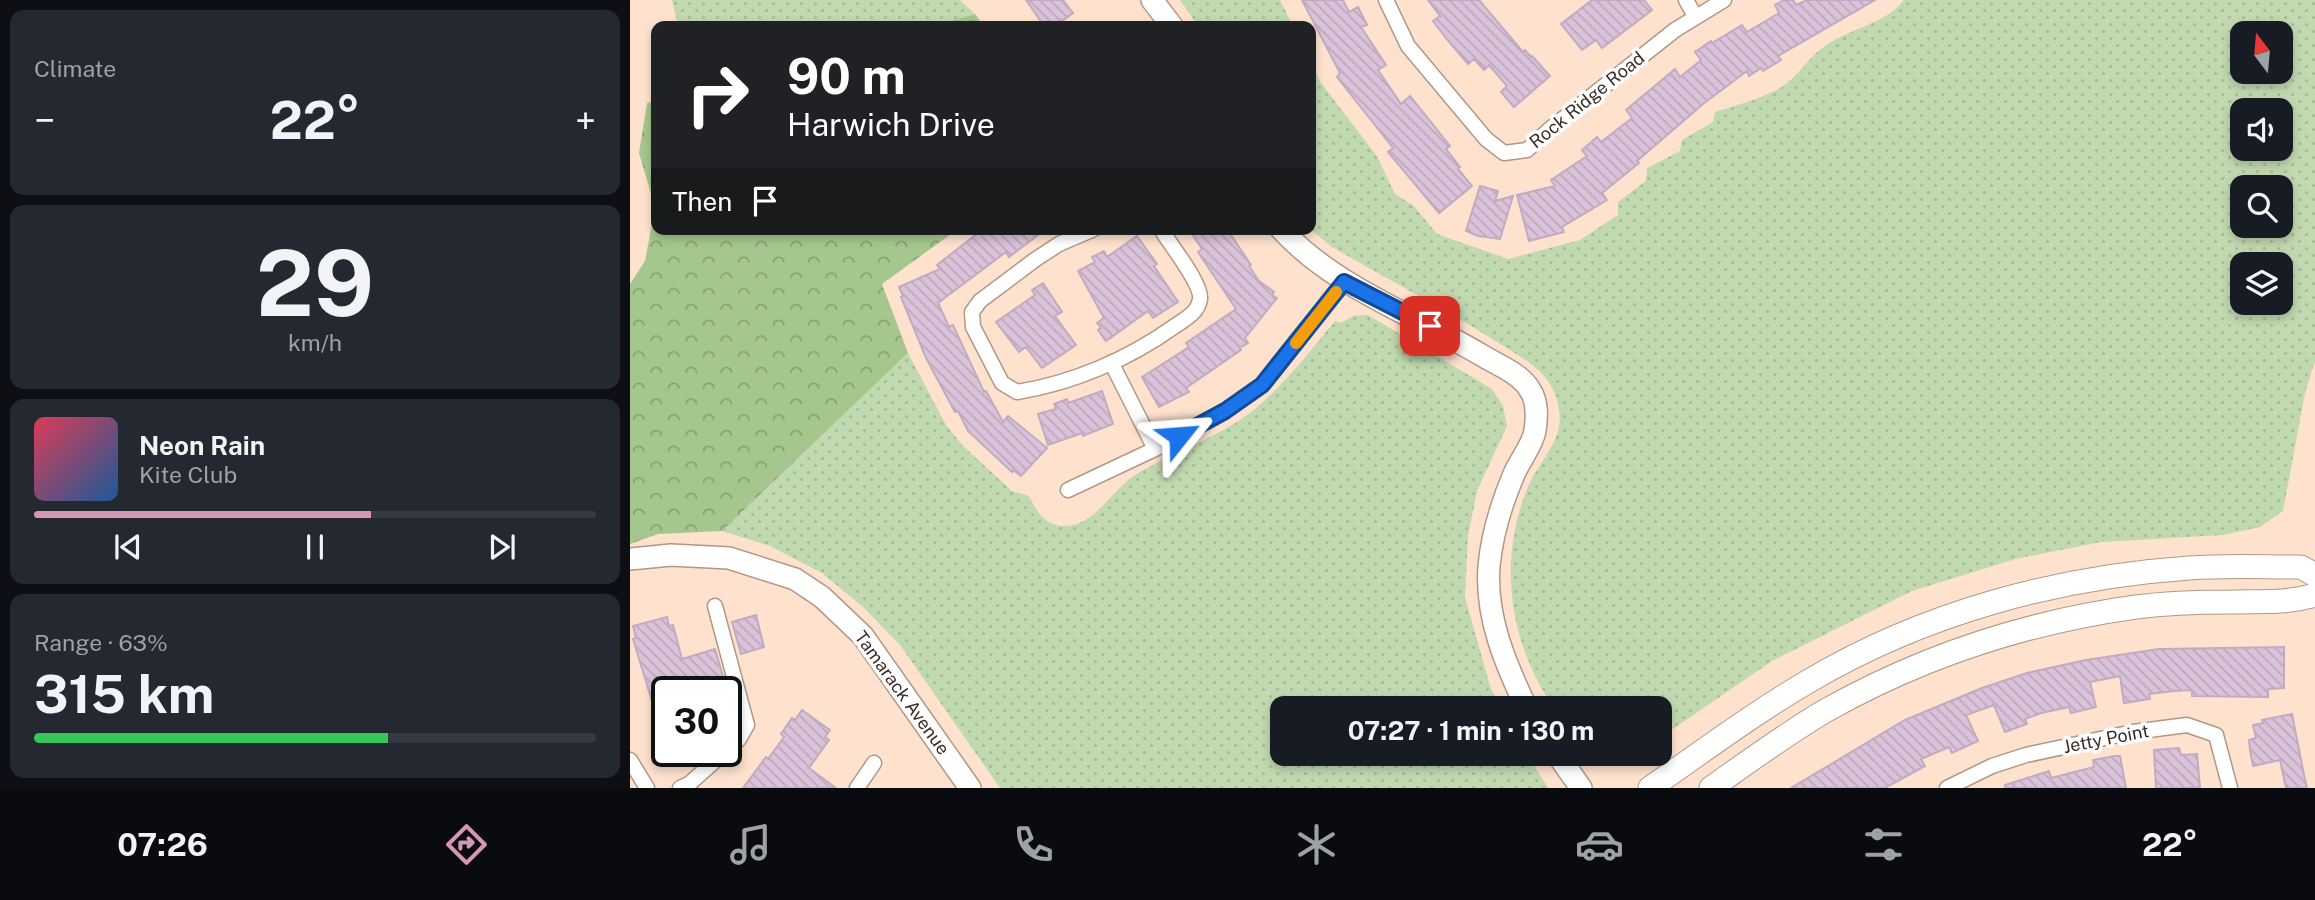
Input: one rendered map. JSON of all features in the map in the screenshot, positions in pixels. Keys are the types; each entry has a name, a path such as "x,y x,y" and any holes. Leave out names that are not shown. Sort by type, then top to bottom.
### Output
{"main road":[{"path":"1650,788 1809,681 1853,657 1941,619 1989,603 2063,584 2191,567 2301,567 2315,575"},
{"path":"1711,788 1823,712 1953,652 1999,637 2070,619 2136,607 2193,602 2293,602 2315,595"}],"street":[{"path":"1152,0 1168,21"},
{"name":"Rock Ridge Road","path":"1386,0 1408,46 1486,139 1504,153 1527,150 1695,16 1724,0"},
{"path":"1686,0 1695,16"},
{"path":"1080,235 1059,244 980,301 972,312 973,327 1002,383 1017,392 1033,390 1112,364 1150,344 1196,311 1200,298 1197,284 1165,235"},
{"path":"1288,235 1344,282 1451,337 1519,378 1530,389 1537,410 1534,434 1514,473 1498,520 1489,567 1491,602 1498,641 1521,696"},
{"path":"1068,490 1155,449 1225,411 1262,385 1344,282"},
{"path":"1112,364 1155,449"},
{"name":"Tamarack Avenue","path":"630,559 671,555 730,558 795,579 822,597 863,636 970,788"},
{"path":"715,606 734,676"},
{"path":"742,706 747,725 742,734"},
{"name":"Jetty Point","path":"1947,788 1992,766 2026,755 2133,732 2188,725 2216,736 2230,788"},
{"path":"630,760 647,788"},
{"path":"857,788 874,763"},
{"path":"1566,766 1581,788"},
{"path":"680,788 689,784 708,767"}],"green space":[{"path":"672,0 960,0 975,14 950,21 677,21"},
{"path":"1180,0 1280,0 1290,21 1195,21"},
{"path":"1904,0 2315,0 2315,361 2305,393 2283,511 2260,527 2223,535 2101,542 2015,559 1912,591 1772,661 1672,729 1672,696 1547,696 1527,658 1518,630 1511,572 1518,515 1528,487 1554,441 1559,426 1559,407 1555,394 1545,377 1525,360 1332,247 1316,234 1316,72 1321,83 1377,156 1395,194 1414,206 1437,234 1508,259 1580,240 1618,215 1618,202 1646,181 1647,168 1680,151 1682,140 1713,122 1715,112 1771,93 1791,80 1825,46 1845,34 1877,21 1896,9"},
{"path":"975,14 980,21 950,21"},
{"path":"651,102 651,194 639,153 647,103"},
{"path":"651,229 651,235 950,235 882,284 908,353 722,531 658,534 630,544 630,284 645,261"},
{"path":"1368,315 1492,389 1503,406 1507,426 1477,491 1468,536 1465,597 1495,696 1270,696 1270,766 1534,766 1548,788 1000,788 900,645 863,607 822,573 770,546 722,531 908,353 946,425 963,446 1012,491 1029,496 1046,520 1063,526 1084,521 1135,475 1213,436 1256,408 1288,377 1335,321 1341,323 1353,316"}],"building":[{"path":"1026,0 1063,0 1073,13 1062,21 1041,21"},
{"path":"1302,0 1343,0 1349,12 1358,7 1367,25 1361,27 1386,65 1378,70 1401,104 1410,96 1450,146 1446,149 1472,186 1439,213 1388,152 1393,148 1337,77 1340,73 1316,27 1316,21 1313,21"},
{"path":"1428,0 1479,0 1523,52 1525,50 1532,56 1550,76 1514,107 1501,92 1507,86 1489,65 1484,70 1474,59 1468,64 1446,38 1433,21 1440,16"},
{"path":"1592,0 1644,0 1652,10 1602,48 1596,40 1582,50 1561,24"},
{"path":"1784,0 1793,0 1796,5 1807,0 1875,0 1778,56 1781,60 1763,71 1761,68 1749,76 1747,71 1703,104 1602,193 1607,200 1562,227 1564,232 1529,241 1517,195 1555,186 1551,180 1587,156 1582,150 1597,137 1601,142 1632,118 1626,110 1675,69 1680,77 1701,60 1695,52 1742,25 1747,32 1779,13 1775,5"},
{"path":"1480,186 1498,191 1495,201 1513,196 1500,239 1478,236 1466,231"},
{"path":"975,235 1038,235 1009,257 1006,252 938,303 949,327 953,325 984,392 986,391 1003,422 1008,416 1047,448 1021,476 1013,470 1012,472 968,431 958,411 955,412 926,358 901,297 903,296 899,287 940,269 937,265"},
{"path":"1193,235 1231,235 1259,281 1274,292 1272,295 1277,298 1245,338 1248,343 1240,348 1241,350 1186,388 1189,392 1159,407 1142,377 1189,347 1186,343 1236,309 1198,252 1202,249"},
{"path":"1137,236 1157,264 1154,266 1178,302 1153,318 1148,311 1106,341 1098,330 1101,328 1097,323 1104,318 1078,271 1095,262 1092,257 1104,251 1107,257"},
{"path":"1043,283 1062,312 1055,316 1076,345 1042,368 1026,347 1019,352 996,322 1035,295 1032,290"},
{"path":"1102,391 1113,424 1083,436 1082,433 1048,445 1038,414 1056,409 1054,404 1067,399 1068,403"},
{"path":"756,615 764,647 741,654 732,622"},
{"path":"667,617 669,626 673,625 682,659 715,649 723,676 651,676 651,698 633,639 636,638 633,626"},
{"path":"2284,647 2284,688 2268,689 2268,697 2192,696 2192,690 2149,694 2150,699 2124,703 2120,676 2090,682 2096,707 2071,713 2069,707 2041,713 2025,719 2027,724 2005,732 1994,705 1966,715 1978,741 1952,753 1949,747 1921,759 1925,766 1885,788 1791,788 1905,720 1982,688 2027,673 2086,660 2159,649"},
{"path":"802,710 830,730 825,737 829,740 809,768 836,788 743,788 784,737 781,734 792,718 795,720"},
{"path":"2292,714 2307,788 2286,788 2280,760 2253,766 2249,740 2256,738 2253,725 2263,723 2262,720"},
{"path":"2179,748 2181,755 2197,754 2200,788 2156,788 2154,750"},
{"path":"2120,756 2126,788 2005,788 2005,785 2049,771 2051,778 2094,767 2093,760"}],"slow traffic":[{"path":"1296,343 1336,292"}],"route":[{"path":"1179,436 1225,411 1262,385 1344,282 1430,326"}]}
